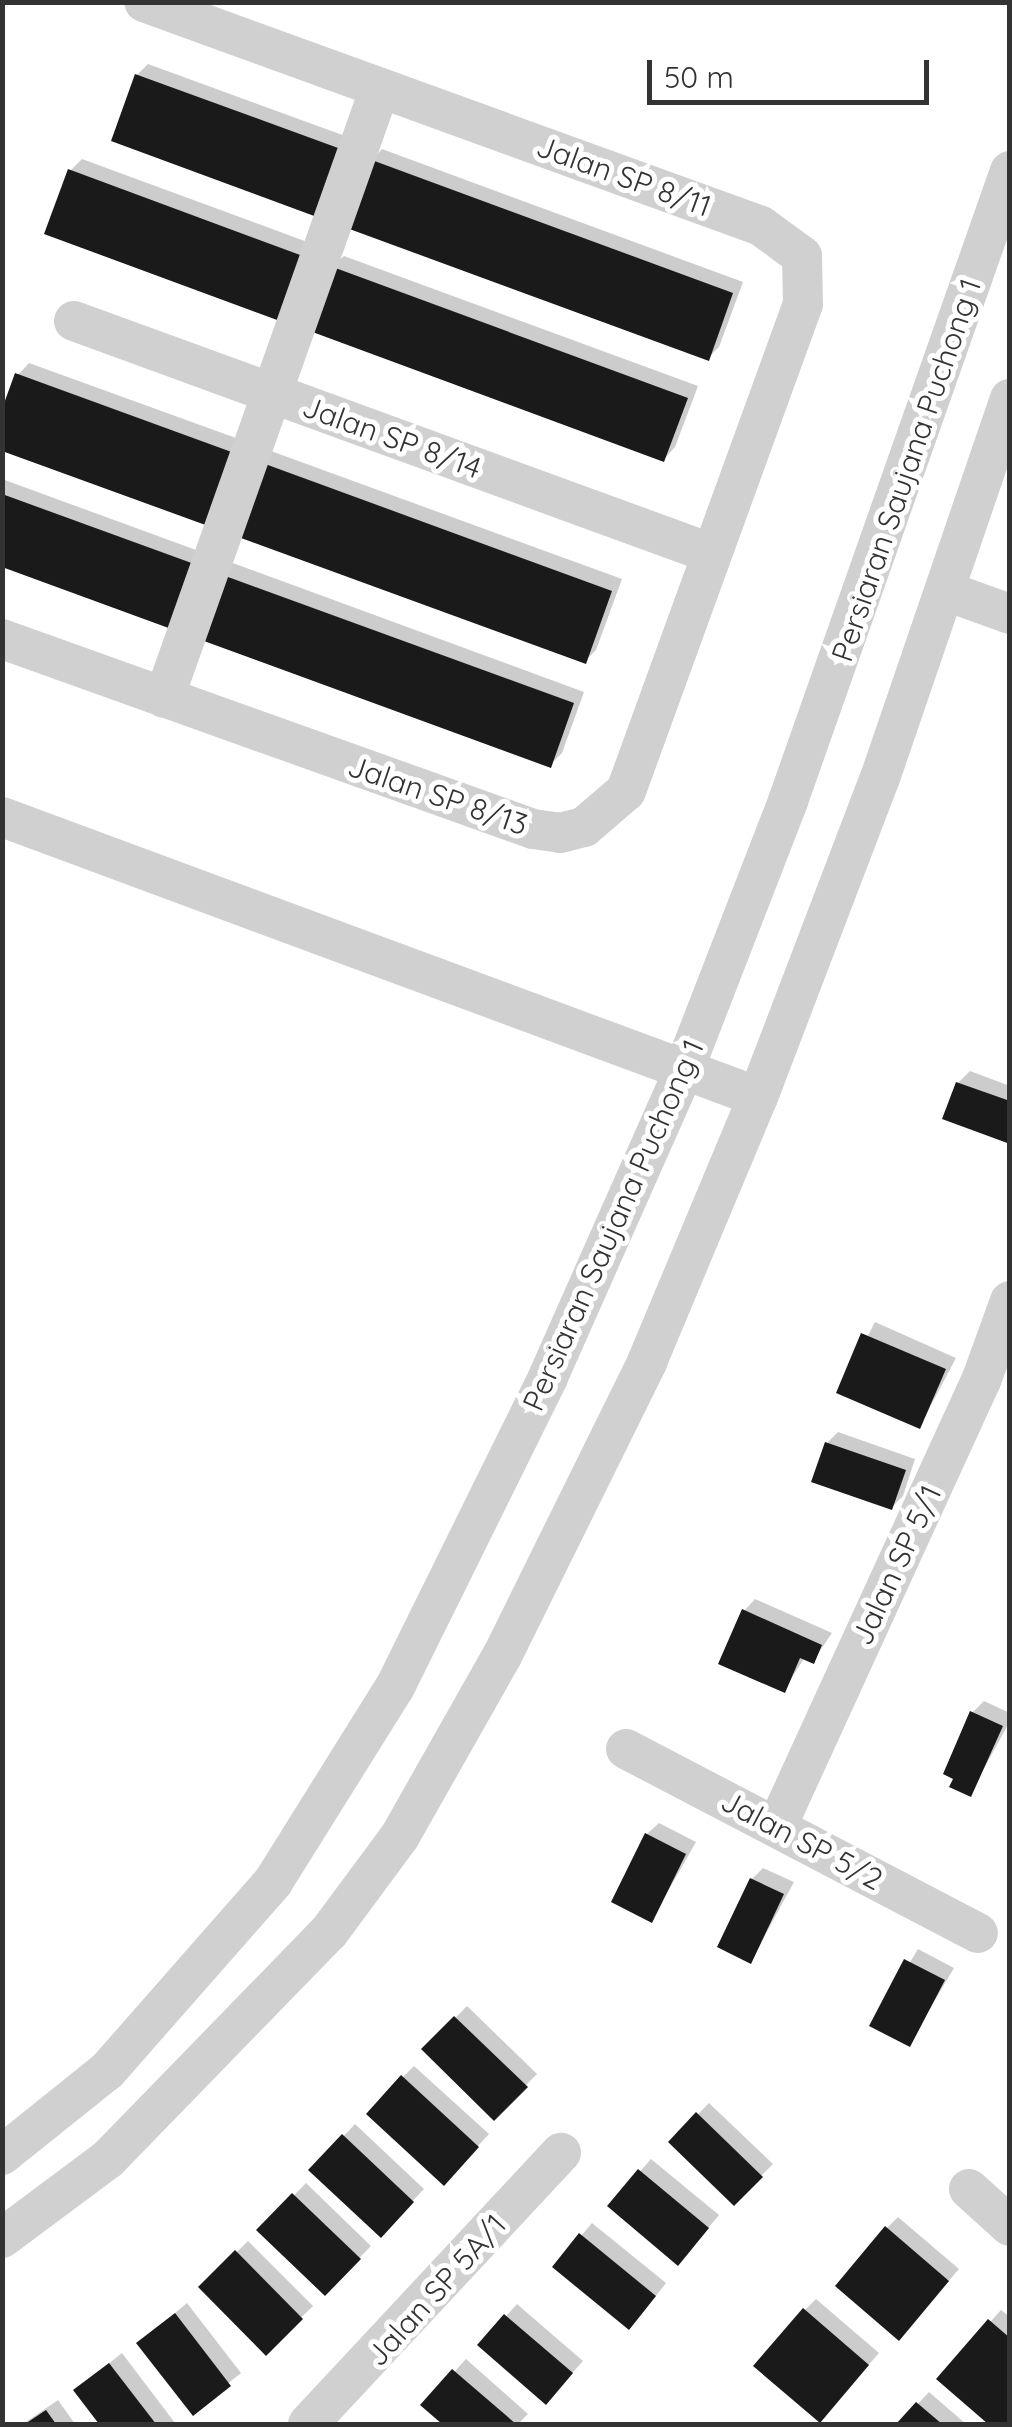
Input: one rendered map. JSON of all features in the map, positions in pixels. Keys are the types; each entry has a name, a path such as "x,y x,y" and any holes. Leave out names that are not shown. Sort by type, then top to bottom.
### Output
{"street":[{"name":"Jalan SP 8/11","path":"144,2 762,226 802,256 803,304 710,553"},
{"path":"164,698 380,88"},
{"name":"Persiaran Saujana Puchong 1","path":"2,2155 107,2071 273,1882 395,1687 548,1377 684,1072 788,801 1010,171"},
{"name":"Jalan SP 8/14","path":"74,320 710,553"},
{"path":"2,2238 108,2159 218,2052 329,1932 400,1836 502,1656 647,1362 758,1097 946,591 1010,398"},
{"name":"Jalan SP 8/13","path":"2,639 532,829 560,833 584,827 626,791 710,553"},
{"path":"946,591 1010,614"},
{"path":"2,817 758,1097"},
{"name":"Jalan SP 5/1","path":"776,1826 995,1386 1010,1301"},
{"name":"Jalan SP 5/2","path":"626,1749 978,1933"},
{"name":"Jalan SP 5A/1","path":"308,2424 561,2153"},
{"path":"969,2190 1010,2226"}],"building":[{"path":"135,74 349,152 325,220 111,141"},
{"path":"369,159 733,293 709,361 344,227"},
{"path":"68,169 311,259 288,324 44,234"},
{"path":"330,266 688,398 664,462 307,330"},
{"path":"15,373 237,454 211,527 2,451 2,409"},
{"path":"257,461 612,591 586,664 230,534"},
{"path":"2,494 197,565 174,630 2,567"},
{"path":"217,573 574,703 551,768 193,637"},
{"path":"956,1082 1010,1101 1010,1144 942,1119"},
{"path":"861,1333 946,1369 920,1429 836,1393"},
{"path":"825,1442 906,1470 892,1510 811,1482"},
{"path":"742,1609 822,1645 814,1664 800,1658 785,1693 718,1664"},
{"path":"970,1711 1003,1726 971,1797 949,1787 953,1779 943,1774"},
{"path":"645,1833 686,1854 652,1923 611,1902"},
{"path":"750,1878 784,1894 751,1964 717,1947"},
{"path":"904,1959 945,1980 910,2047 869,2026"},
{"path":"454,2016 528,2087 494,2121 421,2049"},
{"path":"401,2075 479,2147 444,2186 366,2114"},
{"path":"696,2112 763,2177 734,2206 668,2142"},
{"path":"342,2134 414,2202 381,2238 308,2170"},
{"path":"638,2169 709,2228 678,2266 607,2206"},
{"path":"292,2193 361,2259 325,2296 256,2230"},
{"path":"885,2226 949,2281 899,2341 835,2286"},
{"path":"579,2233 656,2296 629,2330 552,2267"},
{"path":"235,2250 303,2319 266,2356 198,2287"},
{"path":"803,2308 869,2365 820,2423 753,2366"},
{"path":"175,2313 231,2386 193,2416 136,2343"},
{"path":"504,2314 573,2373 546,2405 477,2345"},
{"path":"988,2319 1010,2338 1010,2424 988,2424 936,2379"},
{"path":"109,2363 156,2424 99,2424 73,2390"},
{"path":"452,2369 516,2424 442,2424 420,2405"},
{"path":"916,2402 942,2424 896,2424"},
{"path":"46,2410 56,2424 25,2424"}]}
